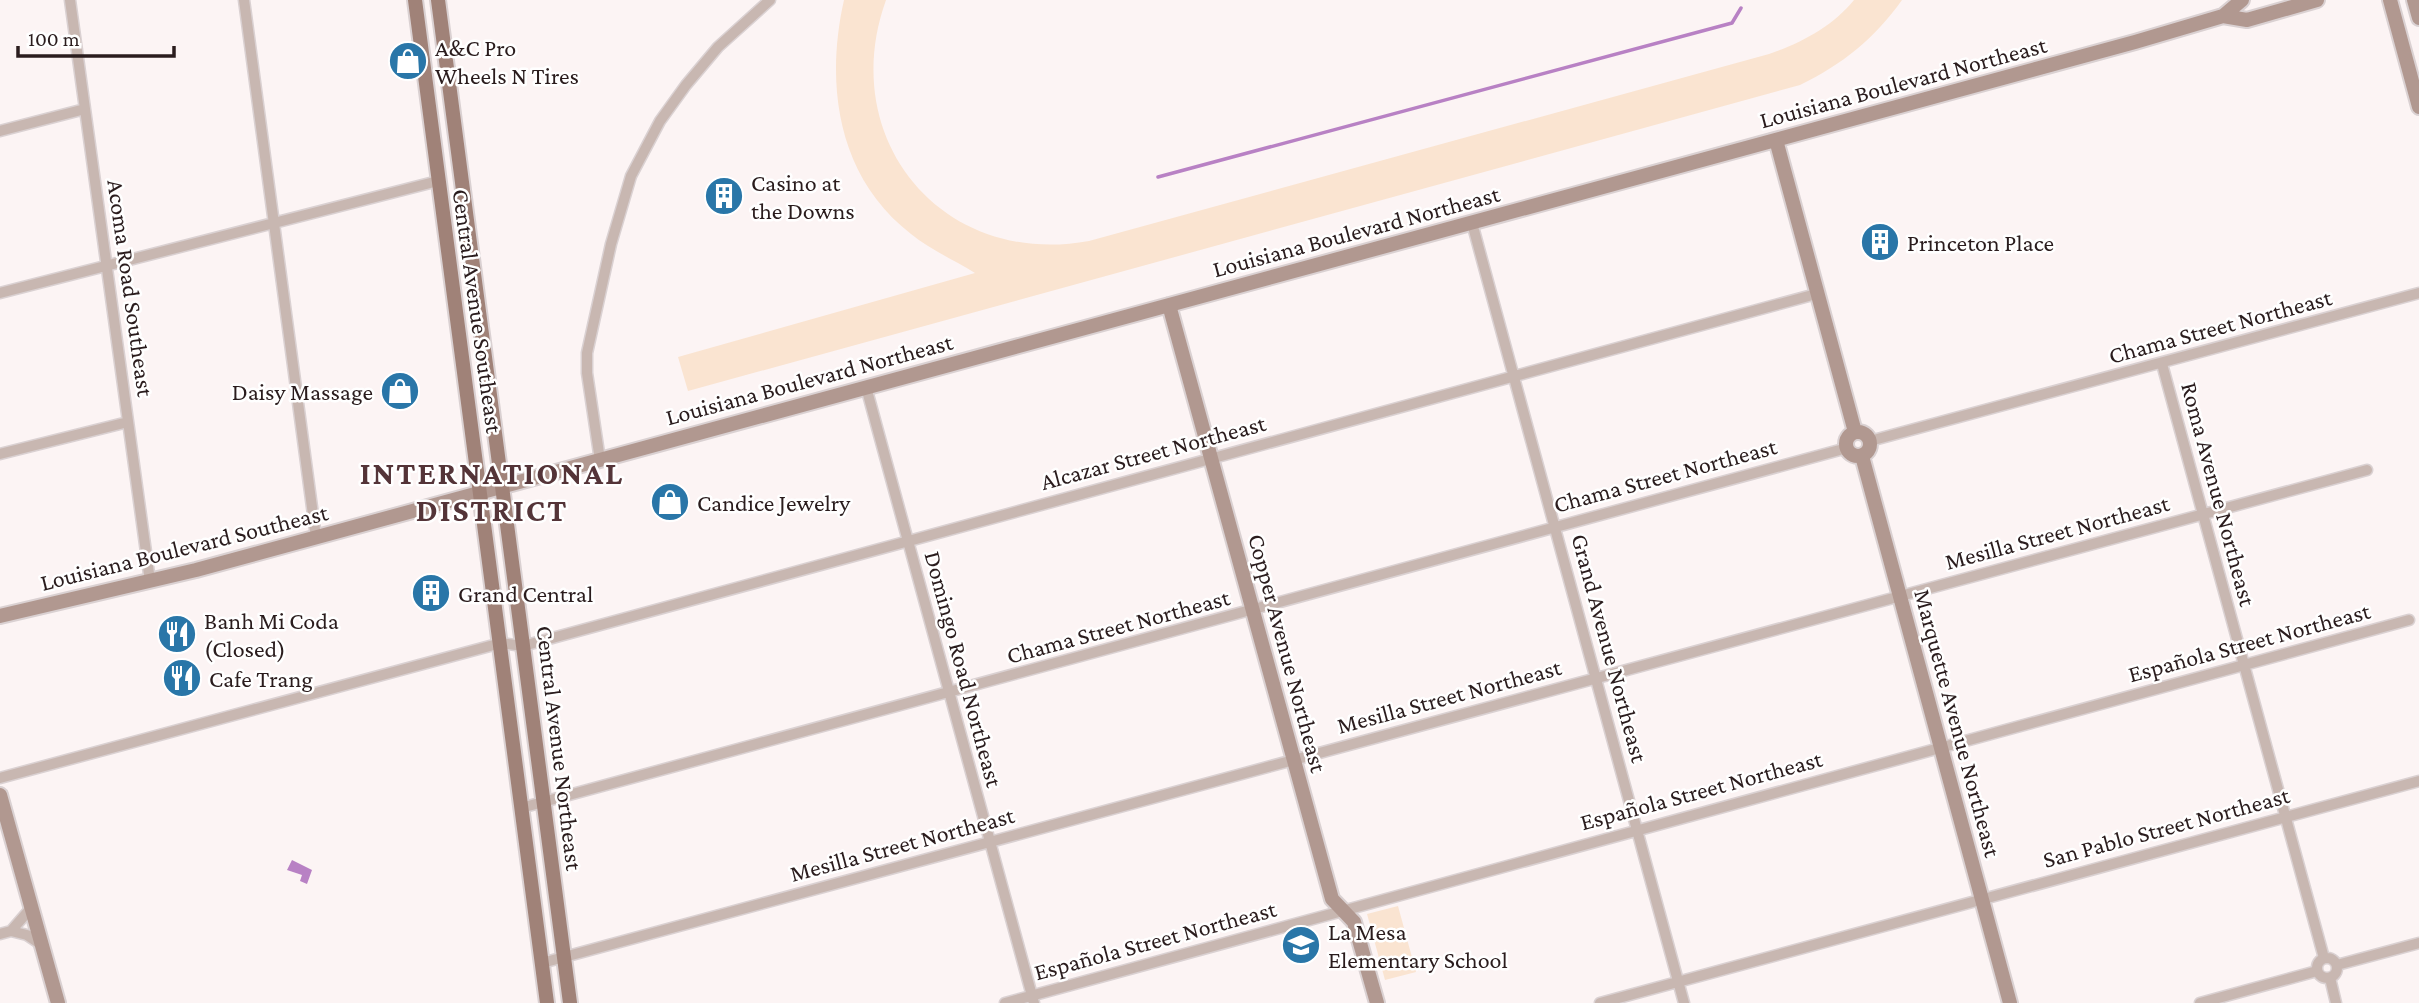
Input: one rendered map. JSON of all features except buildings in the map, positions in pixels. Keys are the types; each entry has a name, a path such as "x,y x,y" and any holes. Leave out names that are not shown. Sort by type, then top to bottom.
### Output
{"main road":[{"name":"Central Avenue Southeast","path":"415,0 547,1003"},
{"name":"Central Avenue Northeast","path":"438,0 570,1003"},
{"name":"Louisiana Boulevard Northeast","path":"501,487 2222,16 2242,0"},
{"name":"Louisiana Boulevard Northeast","path":"2222,16 2247,20 2317,0"},
{"path":"2390,0 2419,107"},
{"path":"2414,0 2419,19"},
{"path":"1776,140 1855,432"},
{"name":"Copper Avenue Northeast","path":"1169,306 1332,899 1346,910 1354,922 1377,1003"},
{"path":"1855,432 1863,433 1870,441 1870,448 1862,456 1854,455 1847,448 1847,440 1855,432"},
{"name":"Marquette Avenue Northeast","path":"1862,456 2010,1003"},
{"name":"Louisiana Boulevard Southeast","path":"0,616 150,581 501,487"},
{"path":"0,795 58,1003"}],"street":[{"name":"Acoma Road Southeast","path":"70,0 150,581"},
{"path":"244,0 316,537"},
{"path":"600,460 587,373 587,353 611,244 631,176 660,121 686,85 718,47 770,0"},
{"path":"0,131 85,109"},
{"path":"0,293 438,181"},
{"name":"Grand Avenue Northeast","path":"1472,223 1684,1003"},
{"name":"Chama Street Northeast","path":"1870,441 2419,293"},
{"name":"Alcazar Street Northeast","path":"501,643 523,646 1816,294"},
{"name":"Roma Avenue Northeast","path":"2162,364 2324,958"},
{"name":"Domingo Road Northeast","path":"866,387 1033,999"},
{"path":"0,454 128,422"},
{"name":"Chama Street Northeast","path":"521,808 544,804 1847,448"},
{"name":"Mesilla Street Northeast","path":"541,963 2367,470"},
{"name":"Española Street Northeast","path":"1005,1003 1033,999 1941,746 2409,620"},
{"path":"0,778 501,643"},
{"name":"San Pablo Street Northeast","path":"1600,1003 2419,780"},
{"path":"5,932 31,908"},
{"path":"5,932 27,935 42,946"},
{"path":"2337,965 2419,943"},
{"path":"2324,958 2333,960 2337,965 2335,975 2330,978 2320,976 2317,971 2317,964 2324,958"},
{"path":"2200,1003 2317,971"},
{"path":"2330,978 2336,1003"}],"shaded area":[{"path":"844,0 886,0 874,51 876,100 889,144 914,183 947,213 988,234 1036,244 1089,241 1769,54 1815,33 1836,18 1854,0 1902,0 1857,49 1800,85 688,391 678,357 975,273 919,240 886,211 867,185 852,157 837,96 838,32"},
{"path":"292,860 312,870 307,884 300,881 302,875 287,870"},
{"path":"1398,906 1416,972 1385,980 1367,914"}],"waterway":[{"path":"1158,177 1732,23 1741,8"}],"place":[{"name":"A&C Pro Wheels N Tires","path":"408,61"},
{"name":"Casino at the Downs","path":"724,196"},
{"name":"Princeton Place","path":"1880,242"},
{"name":"Daisy Massage","path":"400,391"},
{"name":"Candice Jewelry","path":"670,502"},
{"name":"Grand Central","path":"431,593"},
{"name":"Banh Mi Coda (Closed)","path":"177,634"},
{"name":"Cafe Trang","path":"182,678"},
{"name":"La Mesa Elementary School","path":"1301,945"}],"district":[{"name":"INTERNATIONAL DISTRICT","path":"492,492"}]}
